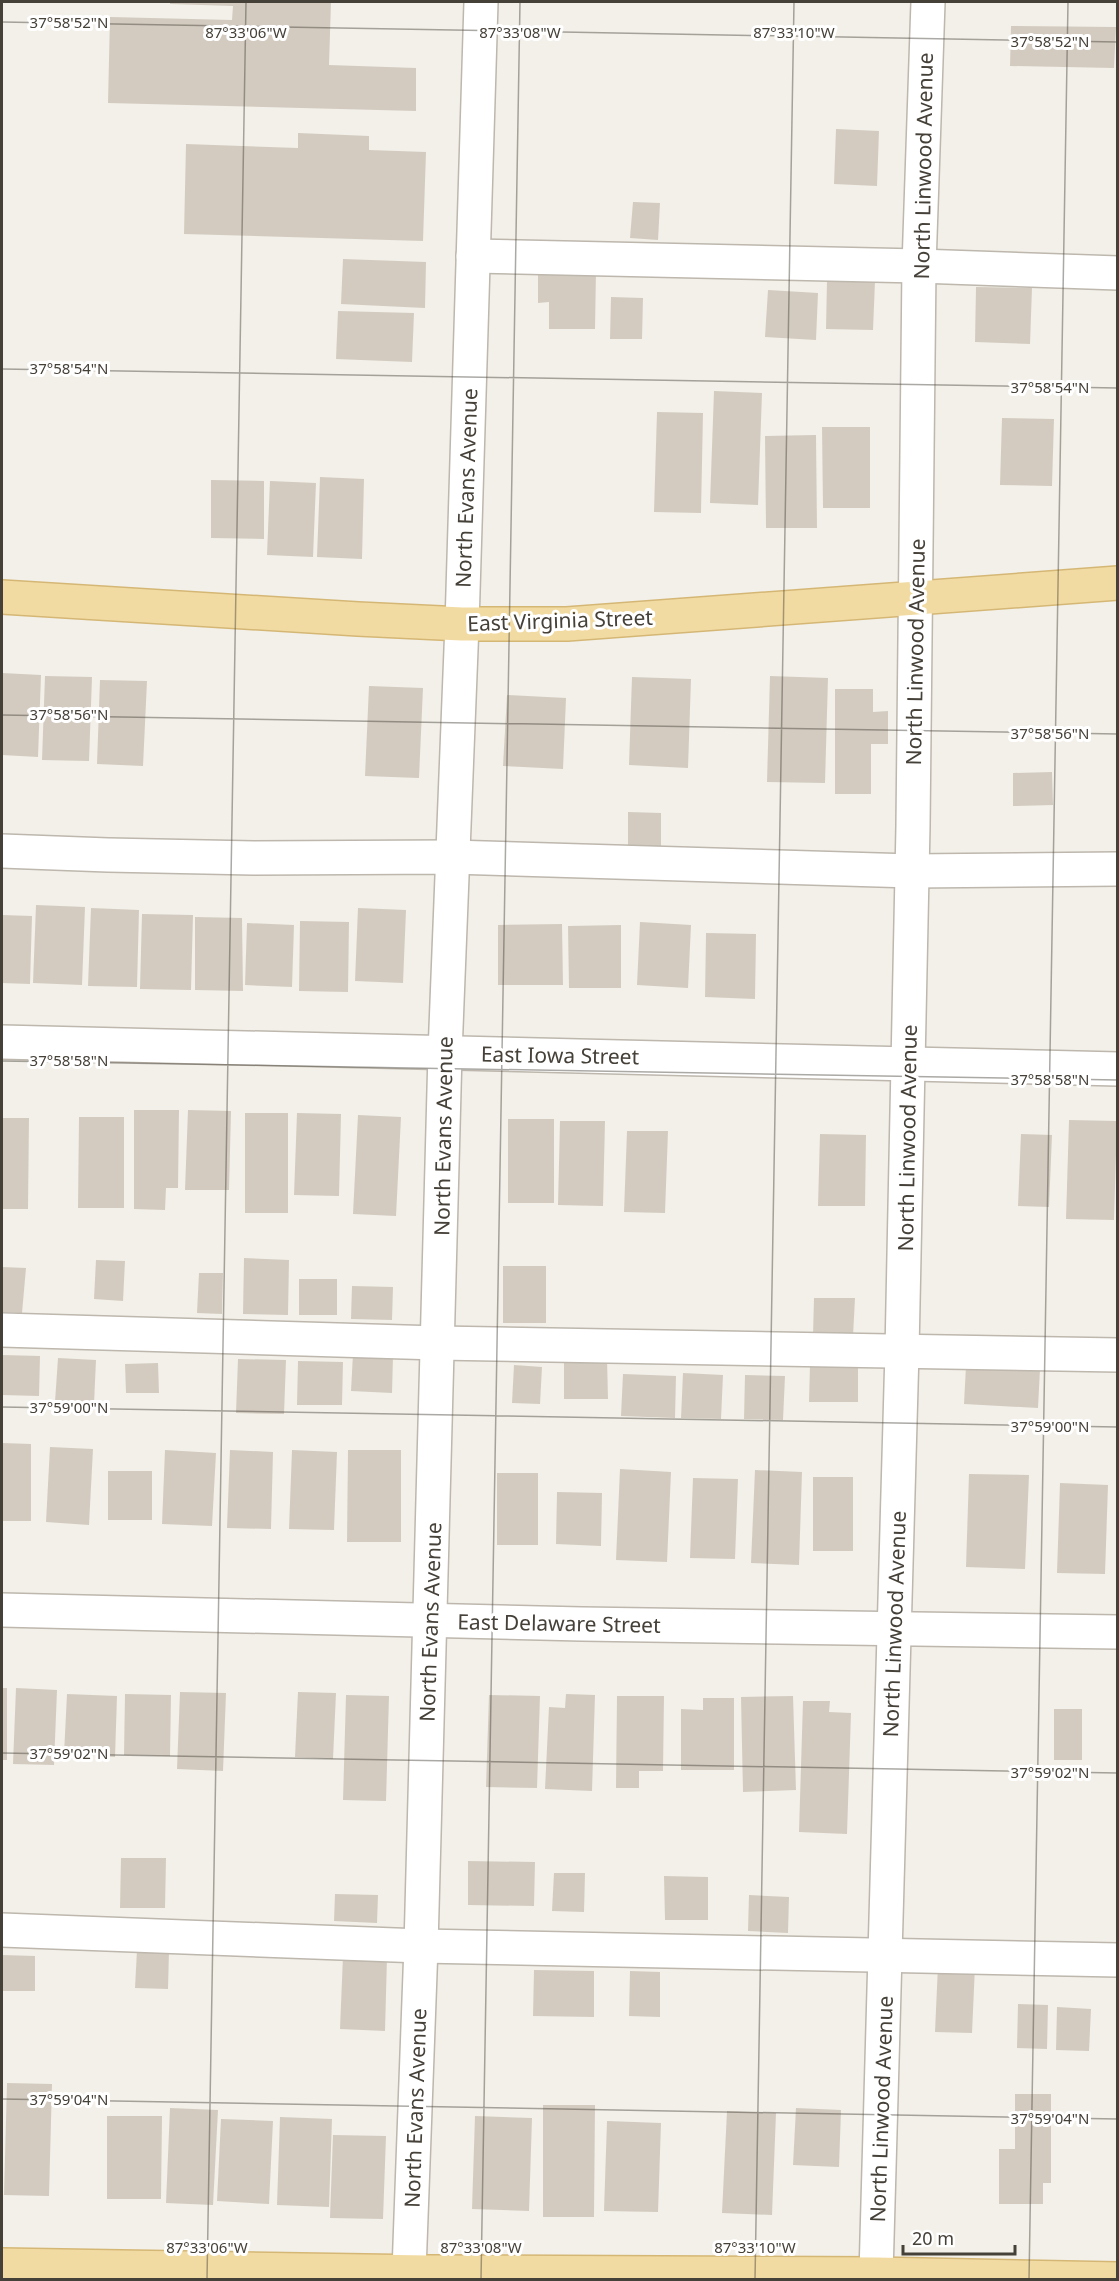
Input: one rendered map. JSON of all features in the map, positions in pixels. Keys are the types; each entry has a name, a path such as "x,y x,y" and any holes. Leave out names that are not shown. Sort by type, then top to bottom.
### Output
{"main road":[{"name":"East Virginia Street","path":"2,597 462,624 567,624 1118,583"},
{"path":"2,2265 422,2274 876,2274 1118,2279"}],"street":[{"name":"North Evans Avenue","path":"422,2274 421,1946 445,1053 462,624 481,2"},
{"name":"North Linwood Avenue","path":"876,2274 902,1351 912,871 919,266 928,2"},
{"path":"473,256 1118,273"},
{"path":"2,851 243,858 452,857 912,871 1118,869"},
{"name":"East Iowa Street","path":"2,1042 1118,1069"},
{"path":"2,1330 438,1344 1118,1355"},
{"name":"East Delaware Street","path":"2,1610 1118,1632"},
{"path":"2,1930 421,1946 1118,1960"}],"building":[{"path":"170,2 331,2 329,65 416,68 416,111 108,103 110,17 232,20 233,6 170,4"},
{"path":"1011,26 1116,27 1114,68 1010,66"},
{"path":"836,129 879,131 877,186 834,184"},
{"path":"298,133 369,136 369,150 426,152 423,241 184,234 186,144 298,148"},
{"path":"633,202 660,203 658,240 630,238"},
{"path":"343,259 426,262 425,308 341,304"},
{"path":"538,270 596,270 595,329 549,329 549,302 538,303"},
{"path":"827,280 875,281 873,330 826,329"},
{"path":"976,287 1032,288 1030,344 975,342"},
{"path":"768,290 818,293 816,340 765,337"},
{"path":"611,297 643,298 642,339 610,339"},
{"path":"338,311 414,313 412,362 336,359"},
{"path":"714,391 762,393 758,505 710,503"},
{"path":"657,412 703,413 701,513 654,512"},
{"path":"1002,418 1054,419 1052,486 1000,485"},
{"path":"822,427 870,427 870,508 823,508"},
{"path":"816,435 817,528 766,528 765,436"},
{"path":"320,477 364,479 362,559 317,557"},
{"path":"211,480 264,481 264,539 211,538"},
{"path":"270,481 316,483 313,557 267,555"},
{"path":"2,673 41,675 38,757 2,755"},
{"path":"45,676 92,677 89,761 42,760"},
{"path":"770,676 828,678 825,783 767,782"},
{"path":"632,677 691,679 688,768 629,765"},
{"path":"100,680 147,681 143,766 97,764"},
{"path":"369,686 423,688 419,778 365,776"},
{"path":"835,689 873,689 873,712 888,711 888,744 871,744 871,794 835,794"},
{"path":"507,695 566,698 563,769 503,766"},
{"path":"1052,772 1053,805 1013,806 1013,773"},
{"path":"628,812 661,813 661,853 628,853"},
{"path":"36,905 85,907 82,985 33,983"},
{"path":"91,908 139,910 137,987 88,986"},
{"path":"358,908 406,910 403,983 355,981"},
{"path":"142,914 193,915 191,990 140,989"},
{"path":"2,915 32,916 30,984 2,983"},
{"path":"195,917 242,918 243,991 195,990"},
{"path":"300,921 349,922 348,992 299,991"},
{"path":"640,922 691,925 688,988 637,985"},
{"path":"247,923 294,925 292,987 245,985"},
{"path":"562,924 563,985 498,985 498,925"},
{"path":"621,925 621,988 569,988 568,926"},
{"path":"706,933 756,934 755,999 705,997"},
{"path":"134,1110 179,1110 178,1188 166,1188 165,1210 134,1209"},
{"path":"188,1110 231,1111 229,1190 185,1190"},
{"path":"245,1113 288,1113 288,1213 245,1213"},
{"path":"297,1113 341,1114 339,1196 294,1195"},
{"path":"358,1115 401,1117 396,1216 353,1214"},
{"path":"79,1117 124,1117 124,1208 78,1208"},
{"path":"2,1118 29,1118 28,1209 2,1209"},
{"path":"508,1119 554,1119 554,1203 508,1203"},
{"path":"1069,1120 1117,1121 1114,1220 1066,1219"},
{"path":"560,1121 605,1121 603,1206 558,1205"},
{"path":"627,1131 668,1131 665,1213 624,1212"},
{"path":"820,1134 866,1135 865,1206 818,1206"},
{"path":"1021,1134 1052,1135 1049,1207 1018,1206"},
{"path":"244,1258 289,1260 288,1315 243,1314"},
{"path":"96,1260 125,1261 123,1301 94,1299"},
{"path":"503,1266 546,1266 546,1323 503,1323"},
{"path":"2,1267 26,1268 22,1313 2,1312"},
{"path":"199,1273 223,1273 222,1314 197,1313"},
{"path":"299,1279 337,1279 337,1315 299,1315"},
{"path":"352,1286 393,1287 392,1320 351,1319"},
{"path":"814,1298 855,1298 853,1336 813,1336"},
{"path":"353,1354 393,1356 392,1393 351,1391"},
{"path":"2,1355 40,1356 39,1396 2,1395"},
{"path":"58,1358 96,1360 94,1404 55,1402"},
{"path":"607,1358 608,1399 564,1399 564,1359"},
{"path":"238,1359 286,1360 284,1414 236,1413"},
{"path":"298,1361 343,1362 342,1405 297,1405"},
{"path":"158,1363 159,1393 126,1393 125,1364"},
{"path":"514,1365 542,1367 540,1404 512,1403"},
{"path":"810,1365 858,1365 858,1402 809,1402"},
{"path":"966,1366 1040,1369 1038,1408 964,1404"},
{"path":"683,1373 723,1375 721,1419 681,1418"},
{"path":"623,1374 676,1376 675,1418 621,1416"},
{"path":"745,1375 785,1376 783,1420 744,1419"},
{"path":"2,1443 31,1444 31,1521 2,1521"},
{"path":"50,1447 93,1449 89,1525 46,1522"},
{"path":"165,1450 216,1453 212,1526 162,1524"},
{"path":"230,1450 273,1452 271,1529 227,1528"},
{"path":"292,1450 337,1452 334,1530 289,1529"},
{"path":"348,1450 401,1450 401,1542 347,1542"},
{"path":"620,1469 671,1472 667,1562 616,1560"},
{"path":"755,1470 802,1472 799,1565 751,1563"},
{"path":"108,1471 152,1471 152,1520 108,1520"},
{"path":"497,1473 538,1473 538,1545 497,1545"},
{"path":"969,1474 1029,1475 1025,1569 966,1567"},
{"path":"813,1477 853,1477 853,1551 813,1551"},
{"path":"693,1478 738,1479 735,1559 690,1558"},
{"path":"1060,1483 1108,1485 1105,1574 1057,1573"},
{"path":"557,1492 602,1493 601,1546 556,1544"},
{"path":"2,1688 7,1688 7,1760 2,1760"},
{"path":"16,1688 57,1690 54,1765 13,1764"},
{"path":"180,1692 226,1693 223,1771 177,1769"},
{"path":"298,1692 336,1693 333,1759 295,1757"},
{"path":"67,1694 117,1696 115,1757 64,1754"},
{"path":"125,1694 171,1695 170,1756 124,1755"},
{"path":"566,1694 595,1695 592,1791 545,1789 549,1707 565,1708"},
{"path":"346,1695 389,1696 386,1801 343,1800"},
{"path":"489,1695 540,1696 537,1788 486,1787"},
{"path":"617,1696 664,1696 663,1771 639,1771 639,1788 616,1788"},
{"path":"793,1696 796,1790 743,1792 741,1697"},
{"path":"703,1698 734,1698 734,1770 681,1770 681,1709 703,1710"},
{"path":"803,1701 830,1701 829,1712 851,1713 847,1834 799,1832"},
{"path":"1054,1709 1082,1709 1082,1760 1054,1760"},
{"path":"121,1858 166,1858 165,1908 120,1908"},
{"path":"468,1861 535,1862 534,1906 468,1905"},
{"path":"554,1873 585,1873 584,1912 552,1911"},
{"path":"664,1876 708,1877 708,1920 665,1920"},
{"path":"335,1894 378,1895 377,1923 334,1921"},
{"path":"749,1895 789,1897 788,1933 748,1931"},
{"path":"137,1950 169,1951 168,1989 135,1988"},
{"path":"2,1955 35,1956 35,1991 2,1991"},
{"path":"343,1956 387,1957 385,2031 340,2029"},
{"path":"938,1965 975,1966 972,2033 935,2032"},
{"path":"534,1970 594,1971 594,2017 533,2016"},
{"path":"630,1971 660,1972 660,2017 629,2016"},
{"path":"1018,2004 1048,2005 1047,2049 1017,2048"},
{"path":"1057,2007 1091,2009 1089,2051 1056,2050"},
{"path":"7,2083 52,2084 49,2196 4,2195"},
{"path":"1015,2094 1051,2094 1051,2183 1043,2183 1043,2204 999,2204 999,2149 1015,2149"},
{"path":"543,2105 595,2105 594,2217 543,2217"},
{"path":"170,2108 218,2110 213,2205 166,2203"},
{"path":"796,2108 841,2110 839,2167 793,2165"},
{"path":"727,2111 776,2113 772,2215 722,2213"},
{"path":"107,2116 162,2116 161,2199 107,2199"},
{"path":"475,2116 532,2118 529,2211 472,2209"},
{"path":"280,2117 332,2119 329,2207 277,2205"},
{"path":"221,2119 273,2121 269,2204 217,2201"},
{"path":"607,2121 661,2123 658,2212 604,2211"},
{"path":"333,2135 386,2136 383,2219 330,2218"}]}
